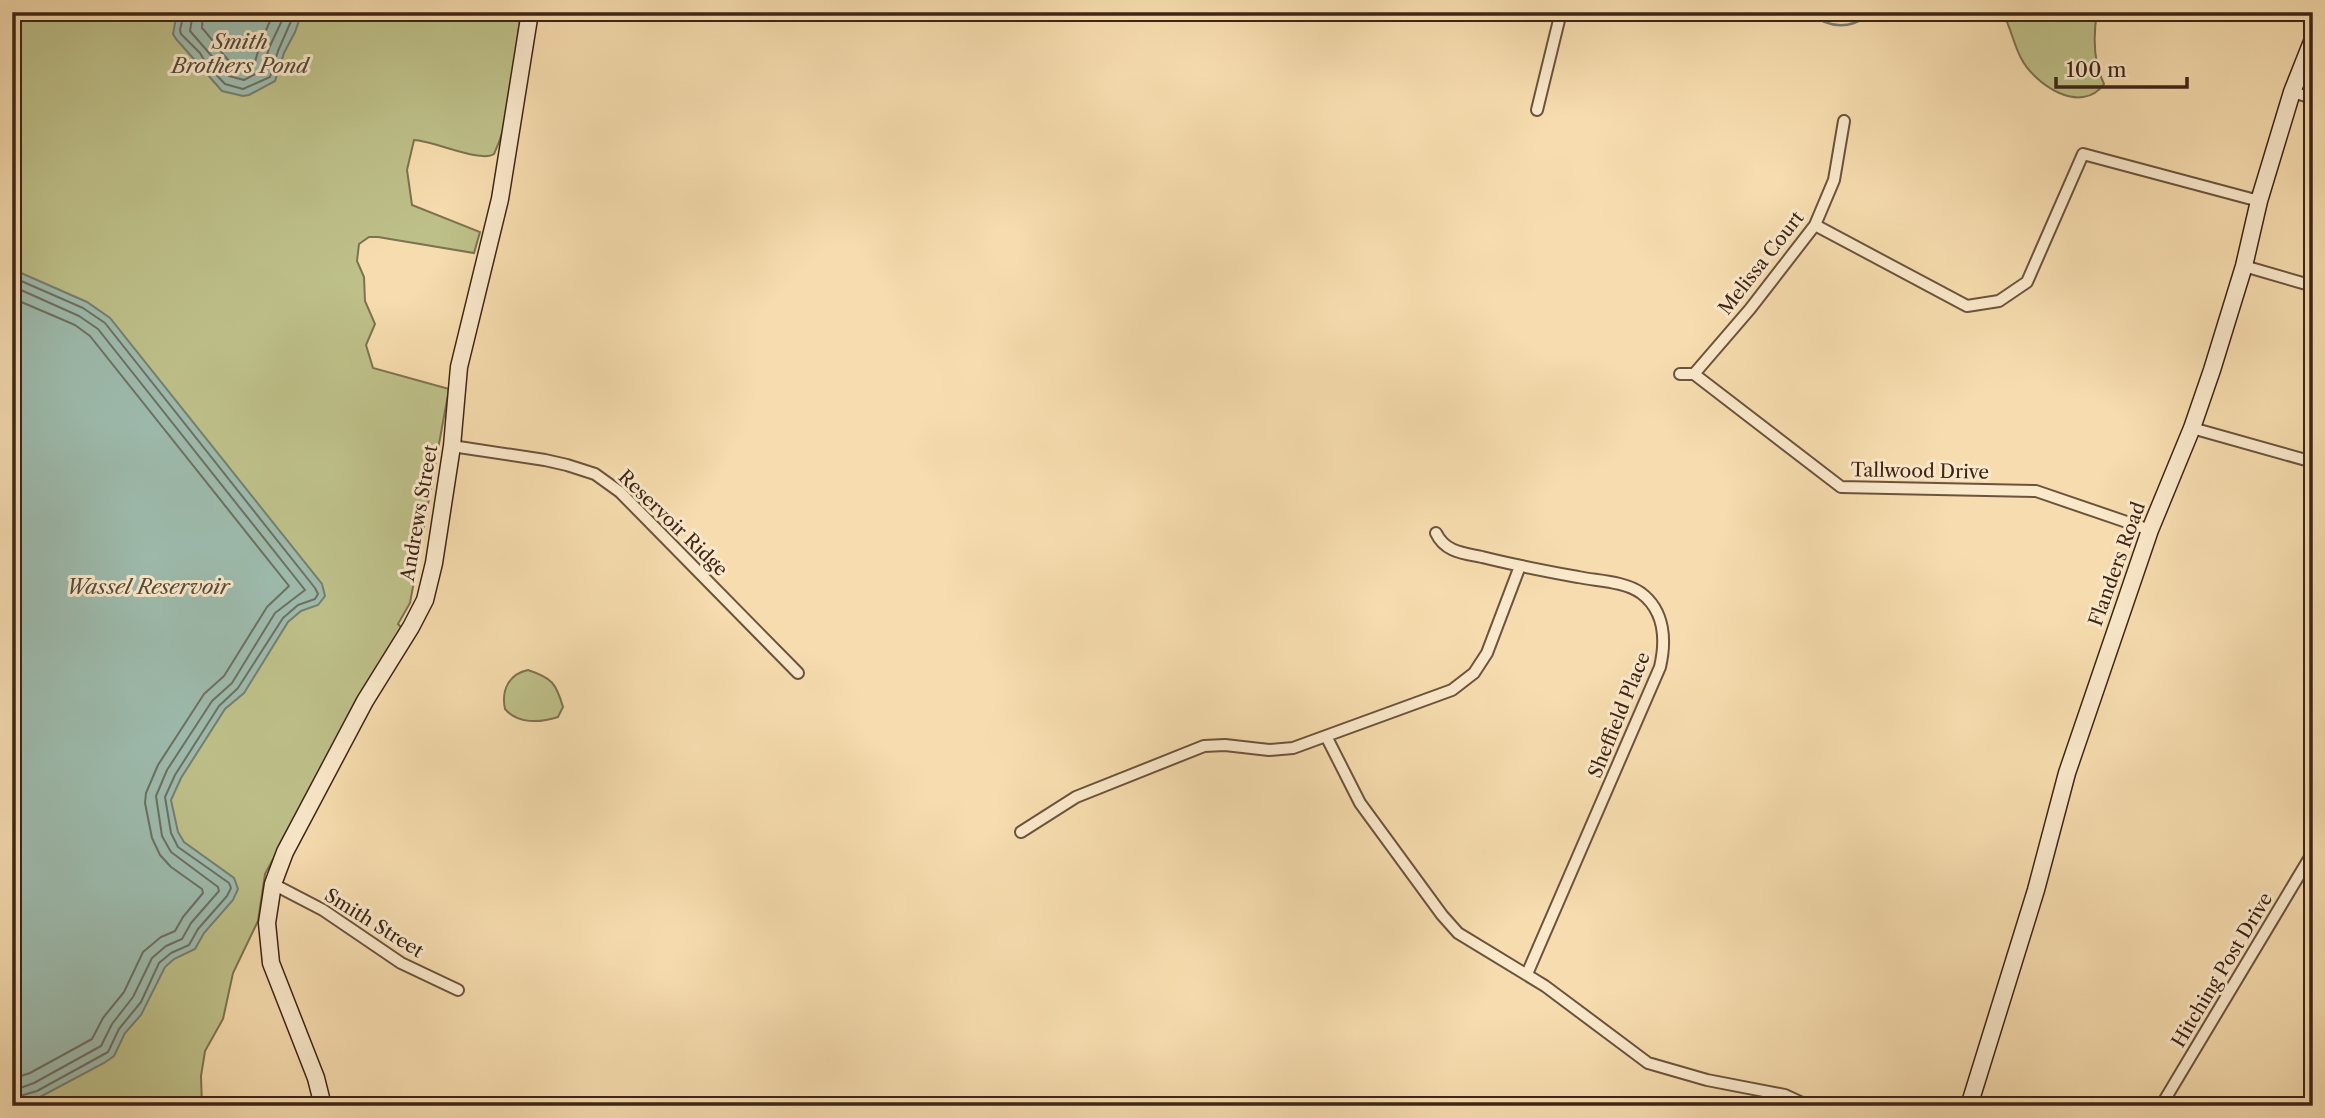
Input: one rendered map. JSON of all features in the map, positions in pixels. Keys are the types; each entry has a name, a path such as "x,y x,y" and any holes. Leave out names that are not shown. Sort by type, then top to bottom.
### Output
{"street":[{"name":"Andrews Street","path":"323,1106 316,1079 271,963 267,923 273,884 285,852 365,701 425,600 434,563 452,446 459,367 500,199 530,12"},
{"path":"1537,110 1561,12"},
{"name":"Flanders Road","path":"1969,1106 2036,890 2067,773 2150,530 2192,428 2244,266 2259,201 2292,92 2313,39"},
{"path":"2292,92 2313,98"},
{"name":"Melissa Court","path":"1694,374 1750,309 1815,225 1834,180 1844,121"},
{"path":"1815,225 1967,306 1999,301 2027,282 2084,153 2259,201"},
{"path":"2244,266 2313,286"},
{"path":"1680,374 1694,374"},
{"name":"Tallwood Drive","path":"1694,374 1841,487 2036,491 2150,530"},
{"path":"2192,428 2313,462"},
{"name":"Reservoir Ridge","path":"452,446 545,460 595,474 621,492 798,673"},
{"name":"Sheffield Place","path":"1436,533 1441,544 1453,550 1620,585 1640,593 1655,610 1662,626 1665,643 1660,667 1527,974"},
{"path":"1021,832 1076,797 1204,746 1225,745 1269,750 1293,748 1452,690 1474,673 1487,653 1520,566"},
{"path":"1326,736 1360,803 1458,933 1527,974 1648,1063 1707,1080 1785,1096 1809,1106"},
{"name":"Hitching Post Drive","path":"2161,1106 2313,852"},
{"name":"Smith Street","path":"273,884 323,910 401,963 458,990"}],"green space":[{"path":"12,12 521,12 506,120 494,154 479,156 414,140 407,170 412,205 480,232 474,253 378,237 369,237 359,244 357,261 364,277 365,301 375,324 366,345 373,368 449,389 410,603 398,624 401,627 400,635 321,770 265,874 258,921 233,973 223,1019 205,1051 201,1076 202,1106 12,1106"},
{"path":"2002,12 2097,12 2095,49 2104,84 2094,93 2083,97 2071,97 2047,86 2027,68"},
{"path":"528,670 552,682 563,707 558,717 523,720 505,709 504,695 508,684 516,675"}],"water":[{"name":"Smith Brothers Pond","path":"177,12 302,12 275,81 243,96 222,91 176,39 173,34"},
{"name":"Wassel Reservoir","path":"12,269 87,302 110,318 322,584 325,596 318,605 301,611 288,622 244,693 225,709 181,778 171,800 178,832 184,842 234,878 238,889 233,900 204,933 195,949 174,959 165,967 141,1015 125,1033 114,1056 40,1097 12,1104"}],"waterway":[{"path":"1808,12 1824,22 1836,25 1854,23 1869,17 1899,17 1918,12"},
{"path":"1945,12 1974,17 1980,12"}]}
